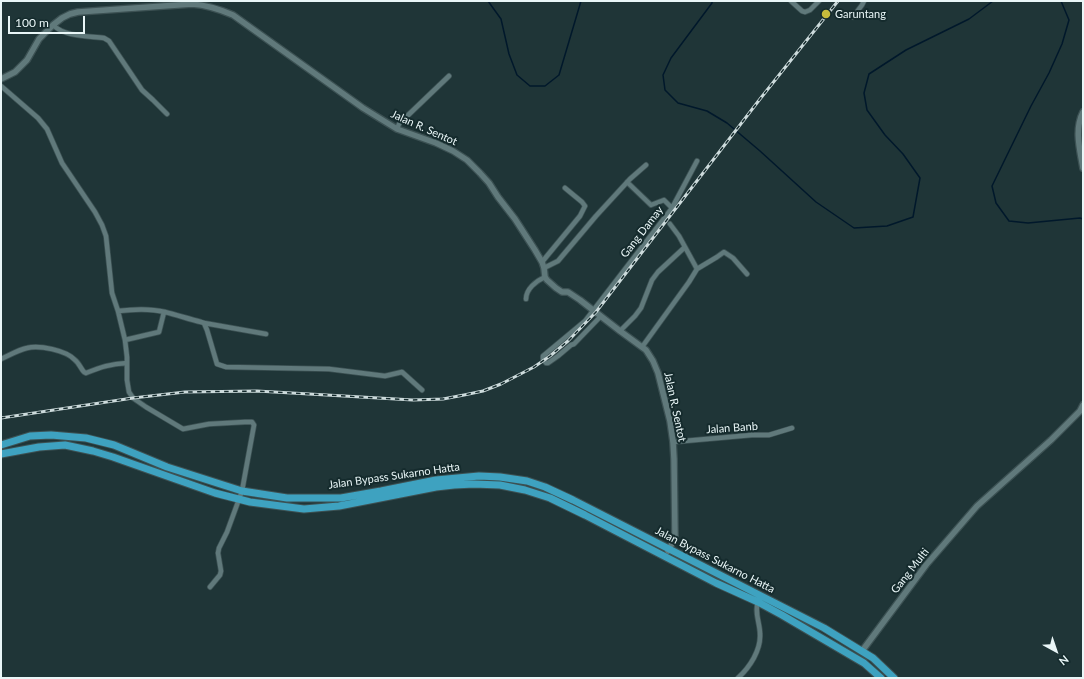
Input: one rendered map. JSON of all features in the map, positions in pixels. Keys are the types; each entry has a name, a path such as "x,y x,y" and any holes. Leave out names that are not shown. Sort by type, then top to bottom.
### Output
{"highway":[{"name":"Jalan Bypass Sukarno Hatta","path":"1,445 30,436 51,435 86,438 114,445 166,467 242,491 287,498 341,498 436,480 479,476 527,481 545,487 573,500 670,548 824,628 873,658 894,678"},
{"name":"Jalan Bypass Sukarno Hatta","path":"1,454 39,446 65,446 93,450 214,493 239,500 269,505 304,508 339,506 436,487 454,485 500,485 525,490 550,498 716,583 758,602 848,653 864,663 881,678"}],"street":[{"path":"791,1 802,11 807,12 819,1"},
{"path":"853,17 864,1"},
{"name":"Jalan R. Sentot","path":"1,79 15,72 27,60 39,39 53,25 70,14 78,12 192,4 204,5 233,15 363,108 397,129 442,146 467,160 489,183 515,219 542,262 545,277 556,288 562,292 568,292 594,310 649,354 658,373 670,421 673,442 675,536 665,556"},
{"path":"53,25 56,28 72,34 109,40 142,90 167,114"},
{"path":"397,129 399,124 450,76"},
{"path":"1,86 38,118 47,129 62,163 102,225 106,236 111,288 125,340 127,385 133,398 183,429 209,424 252,422 254,425 242,491 227,532 219,548 218,558 221,571 220,575 210,587"},
{"path":"1083,112 1080,118 1078,132 1083,168"},
{"name":"Gang Damay","path":"601,316 574,344 571,344 558,356 546,363 543,356 585,321 672,208 697,161"},
{"path":"544,268 558,261 627,182 646,166"},
{"path":"627,182 651,205 664,200 672,208"},
{"path":"542,262 580,216 585,206 565,188"},
{"path":"670,224 679,236 697,269"},
{"path":"620,331 641,308 652,280 658,272 685,247"},
{"path":"642,347 697,269 724,252 733,258 747,274"},
{"path":"526,299 528,291 535,283 545,277"},
{"path":"118,311 138,309 164,312 204,323 266,334"},
{"path":"125,340 159,332 164,312"},
{"path":"204,323 218,364 226,367 329,369 386,376 402,372 422,390"},
{"path":"1,359 28,348 47,348 71,356 86,373 105,366 127,363"},
{"name":"Gang Multi","path":"862,651 926,565 977,506 1051,440 1080,411 1083,405"},
{"name":"Jalan Banb","path":"673,442 752,435 769,435 792,428"},
{"path":"738,678 749,666 758,646 760,633 756,610 758,602"}],"waterway":[{"path":"488,1 501,19 509,54 517,75 530,86 545,86 559,75 581,1"},
{"path":"712,1 671,58 663,75 665,90 678,103 707,111 727,123 816,202 854,228 887,226 913,217 920,178 903,154 885,135 867,110 864,93 869,74 906,50 969,19 993,1"},
{"path":"1061,1 1069,20 1062,44 992,186 996,203 1009,221 1028,223 1080,218 1083,219"}],"railway":[{"path":"1,418 133,398 185,392 257,391 413,400 443,399 483,391 501,384 534,367 550,356 568,341 596,312 760,99 838,1"}],"place":[{"name":"Garuntang","path":"826,14"}]}
